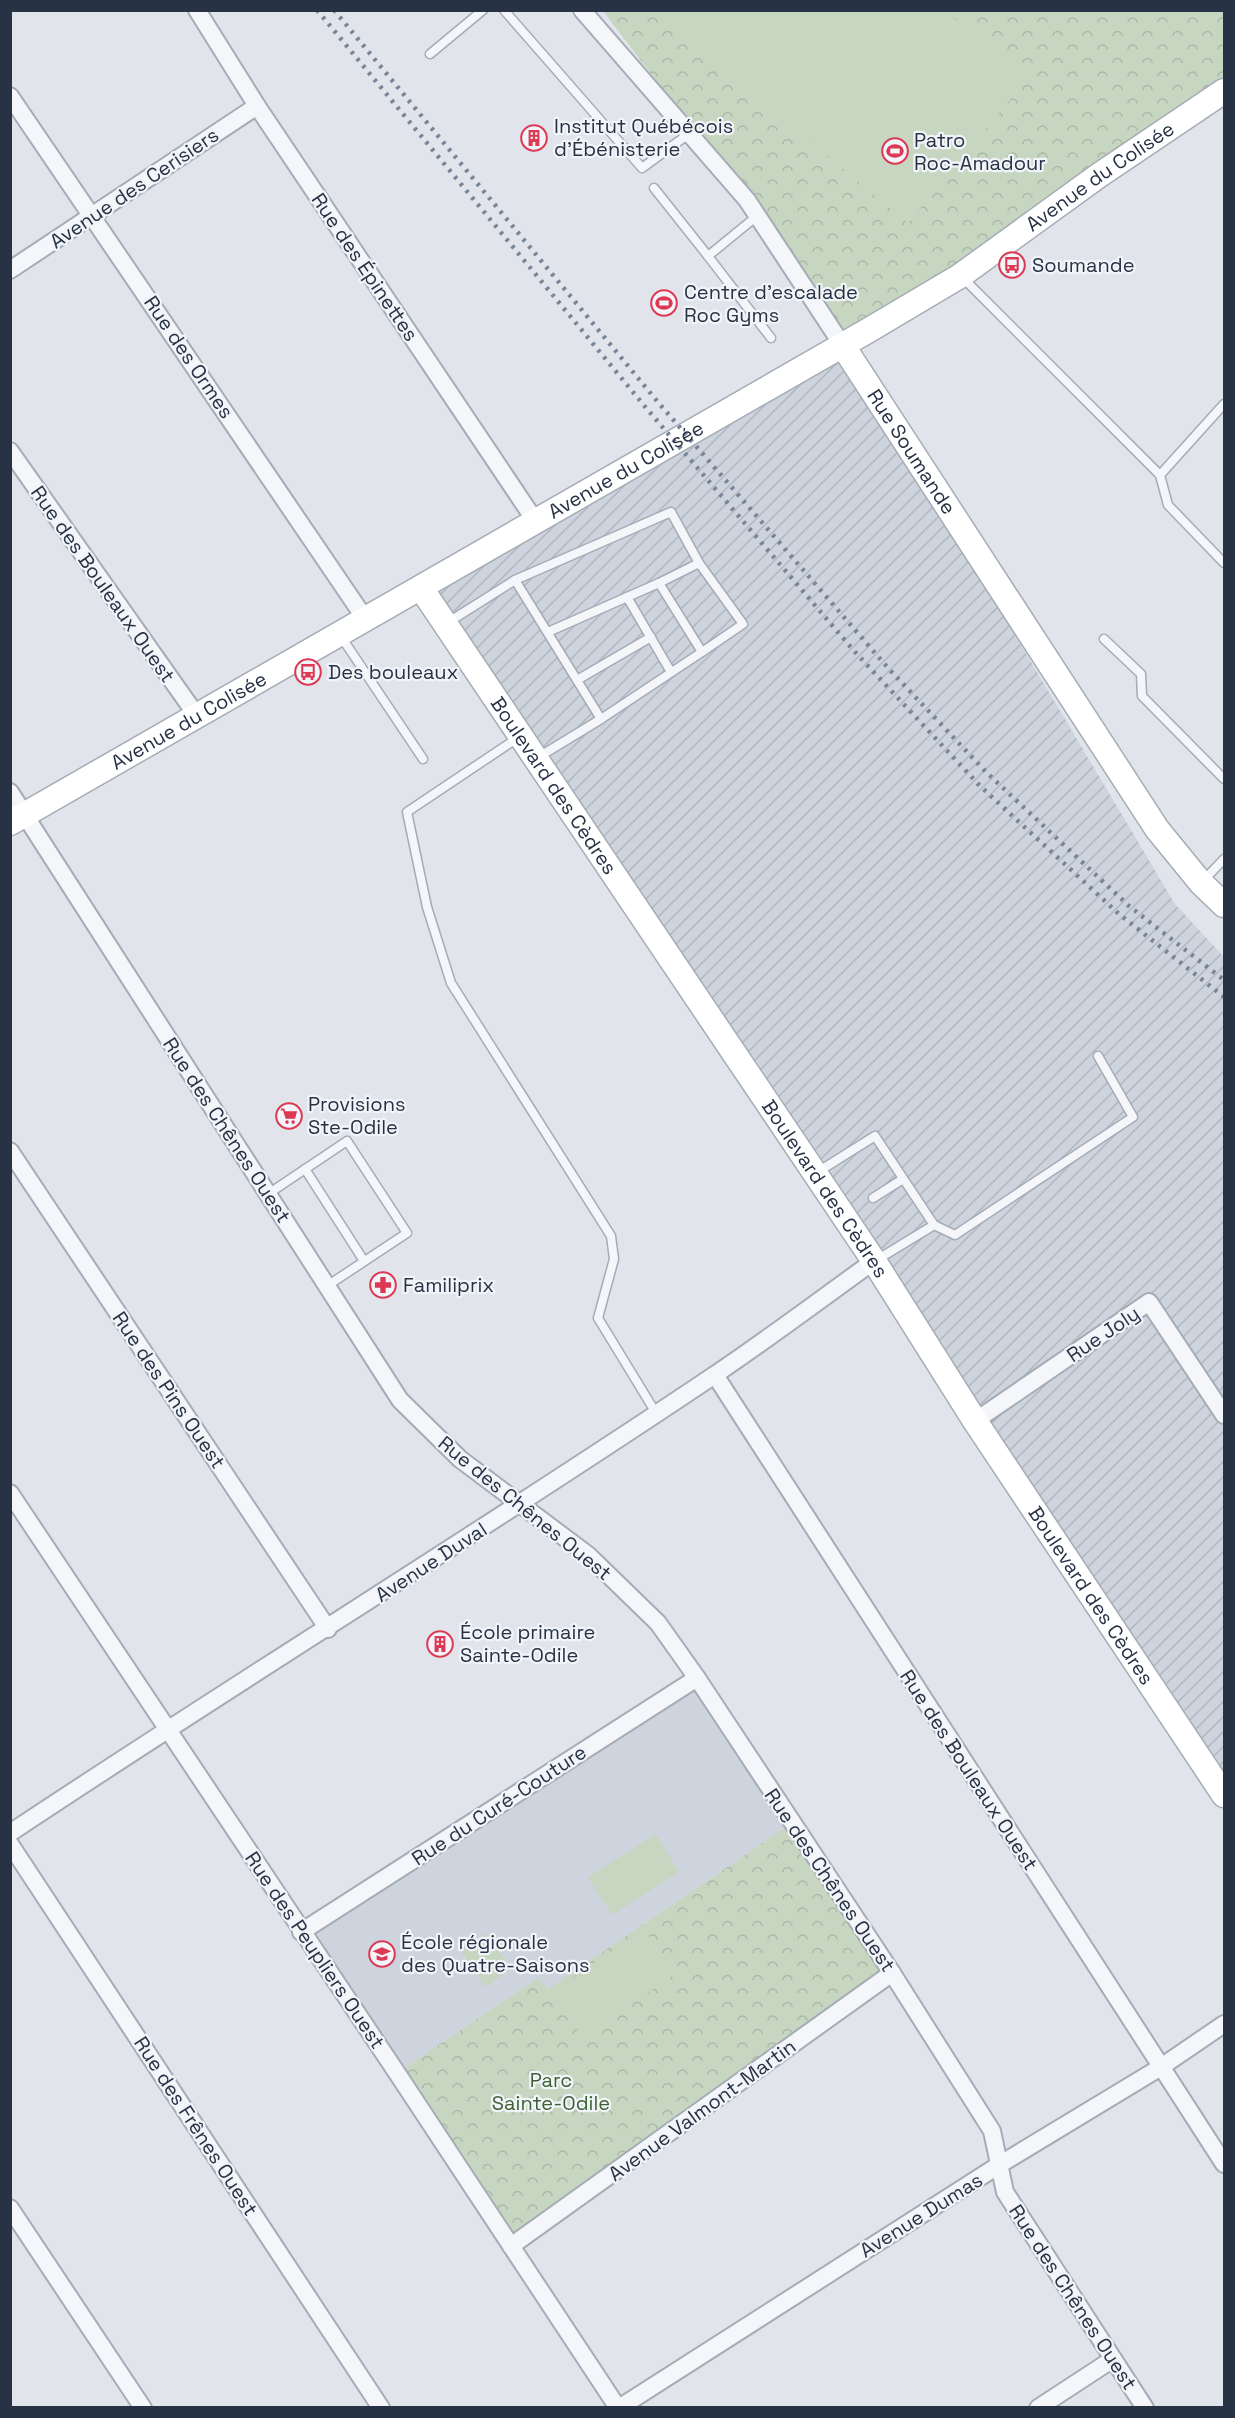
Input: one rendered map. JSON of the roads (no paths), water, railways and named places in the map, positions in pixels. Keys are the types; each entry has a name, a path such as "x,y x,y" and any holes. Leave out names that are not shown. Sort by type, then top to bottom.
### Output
{"street":[{"name":"Rue des Épinettes","path":"197,10 257,106 536,522"},
{"name":"Rue Soumande","path":"582,10 747,200 1157,829 1201,883 1224,905"},
{"name":"Avenue du Colisée","path":"18,819 843,346 960,276 1098,176 1224,91"},
{"name":"Rue des Ormes","path":"10,96 366,620"},
{"name":"Avenue des Cerisiers","path":"10,270 257,106"},
{"name":"Rue des Bouleaux Ouest","path":"10,451 197,716"},
{"name":"Boulevard des Cèdres","path":"421,588 874,1261 975,1421 1224,1795"},
{"name":"Rue des Chênes Ouest","path":"10,792 18,819 268,1194 400,1400 460,1459 588,1556 658,1623 698,1678 892,1973 992,2131 1005,2192 1144,2408"},
{"name":"Rue des Pins Ouest","path":"10,1151 328,1629"},
{"name":"Avenue Duval","path":"10,1833 167,1729 328,1629 715,1375 874,1261"},
{"name":"Rue Joly","path":"975,1421 1149,1302 1224,1415"},
{"name":"Rue des Bouleaux Ouest","path":"715,1375 1224,2164"},
{"name":"Rue des Peupliers Ouest","path":"10,1493 398,2073 618,2408"},
{"name":"Rue du Curé-Couture","path":"302,1932 698,1678"},
{"name":"Rue des Frênes Ouest","path":"10,1844 381,2408"},
{"name":"Avenue Valmont-Martin","path":"511,2246 892,1973"},
{"name":"Avenue Dumas","path":"618,2408 999,2165 1161,2067 1224,2024"},
{"path":"10,2208 143,2408"},
{"path":"1038,2408 1113,2359"}],"lane":[{"path":"430,54 483,10"},
{"path":"504,10 642,168 690,133"},
{"path":"654,188 771,338"},
{"path":"708,256 758,216"},
{"path":"960,276 1160,475 1168,506 1224,564"},
{"path":"1160,475 1224,404"},
{"path":"446,623 515,580 671,512 699,563 743,624 536,758"},
{"path":"548,632 699,563"},
{"path":"515,580 601,718"},
{"path":"659,583 702,652"},
{"path":"627,597 671,672"},
{"path":"339,635 423,759"},
{"path":"577,680 651,637"},
{"path":"1104,639 1141,674 1143,696 1224,779"},
{"path":"521,736 407,812 427,907 451,983 611,1236 614,1259 598,1318 656,1413"},
{"path":"1201,883 1224,859"},
{"path":"815,1173 875,1136 934,1225 955,1235 1132,1117 1098,1056"},
{"path":"268,1194 347,1141 407,1233 327,1286"},
{"path":"304,1170 364,1261"},
{"path":"873,1198 903,1179"},
{"path":"874,1261 934,1225"}],"railway":[{"path":"317,10 647,409 855,652 980,786 1119,914 1224,997"},
{"path":"334,10 657,401 888,668 986,772 1129,906 1224,980"}],"place":[{"name":"Institut Québécois d'Ébénisterie","path":"534,138"},
{"name":"Patro Roc-Amadour","path":"895,151"},
{"name":"Soumande","path":"1012,265"},
{"name":"Centre d'escalade Roc Gyms","path":"664,303"},
{"name":"Des bouleaux","path":"308,672"},
{"name":"Provisions Ste-Odile","path":"289,1116"},
{"name":"Familiprix","path":"383,1285"},
{"name":"École primaire Sainte-Odile","path":"440,1644"},
{"name":"École régionale des Quatre-Saisons","path":"382,1954"}],"park label":[{"name":"Parc Sainte-Odile","path":"551,2092"}]}
